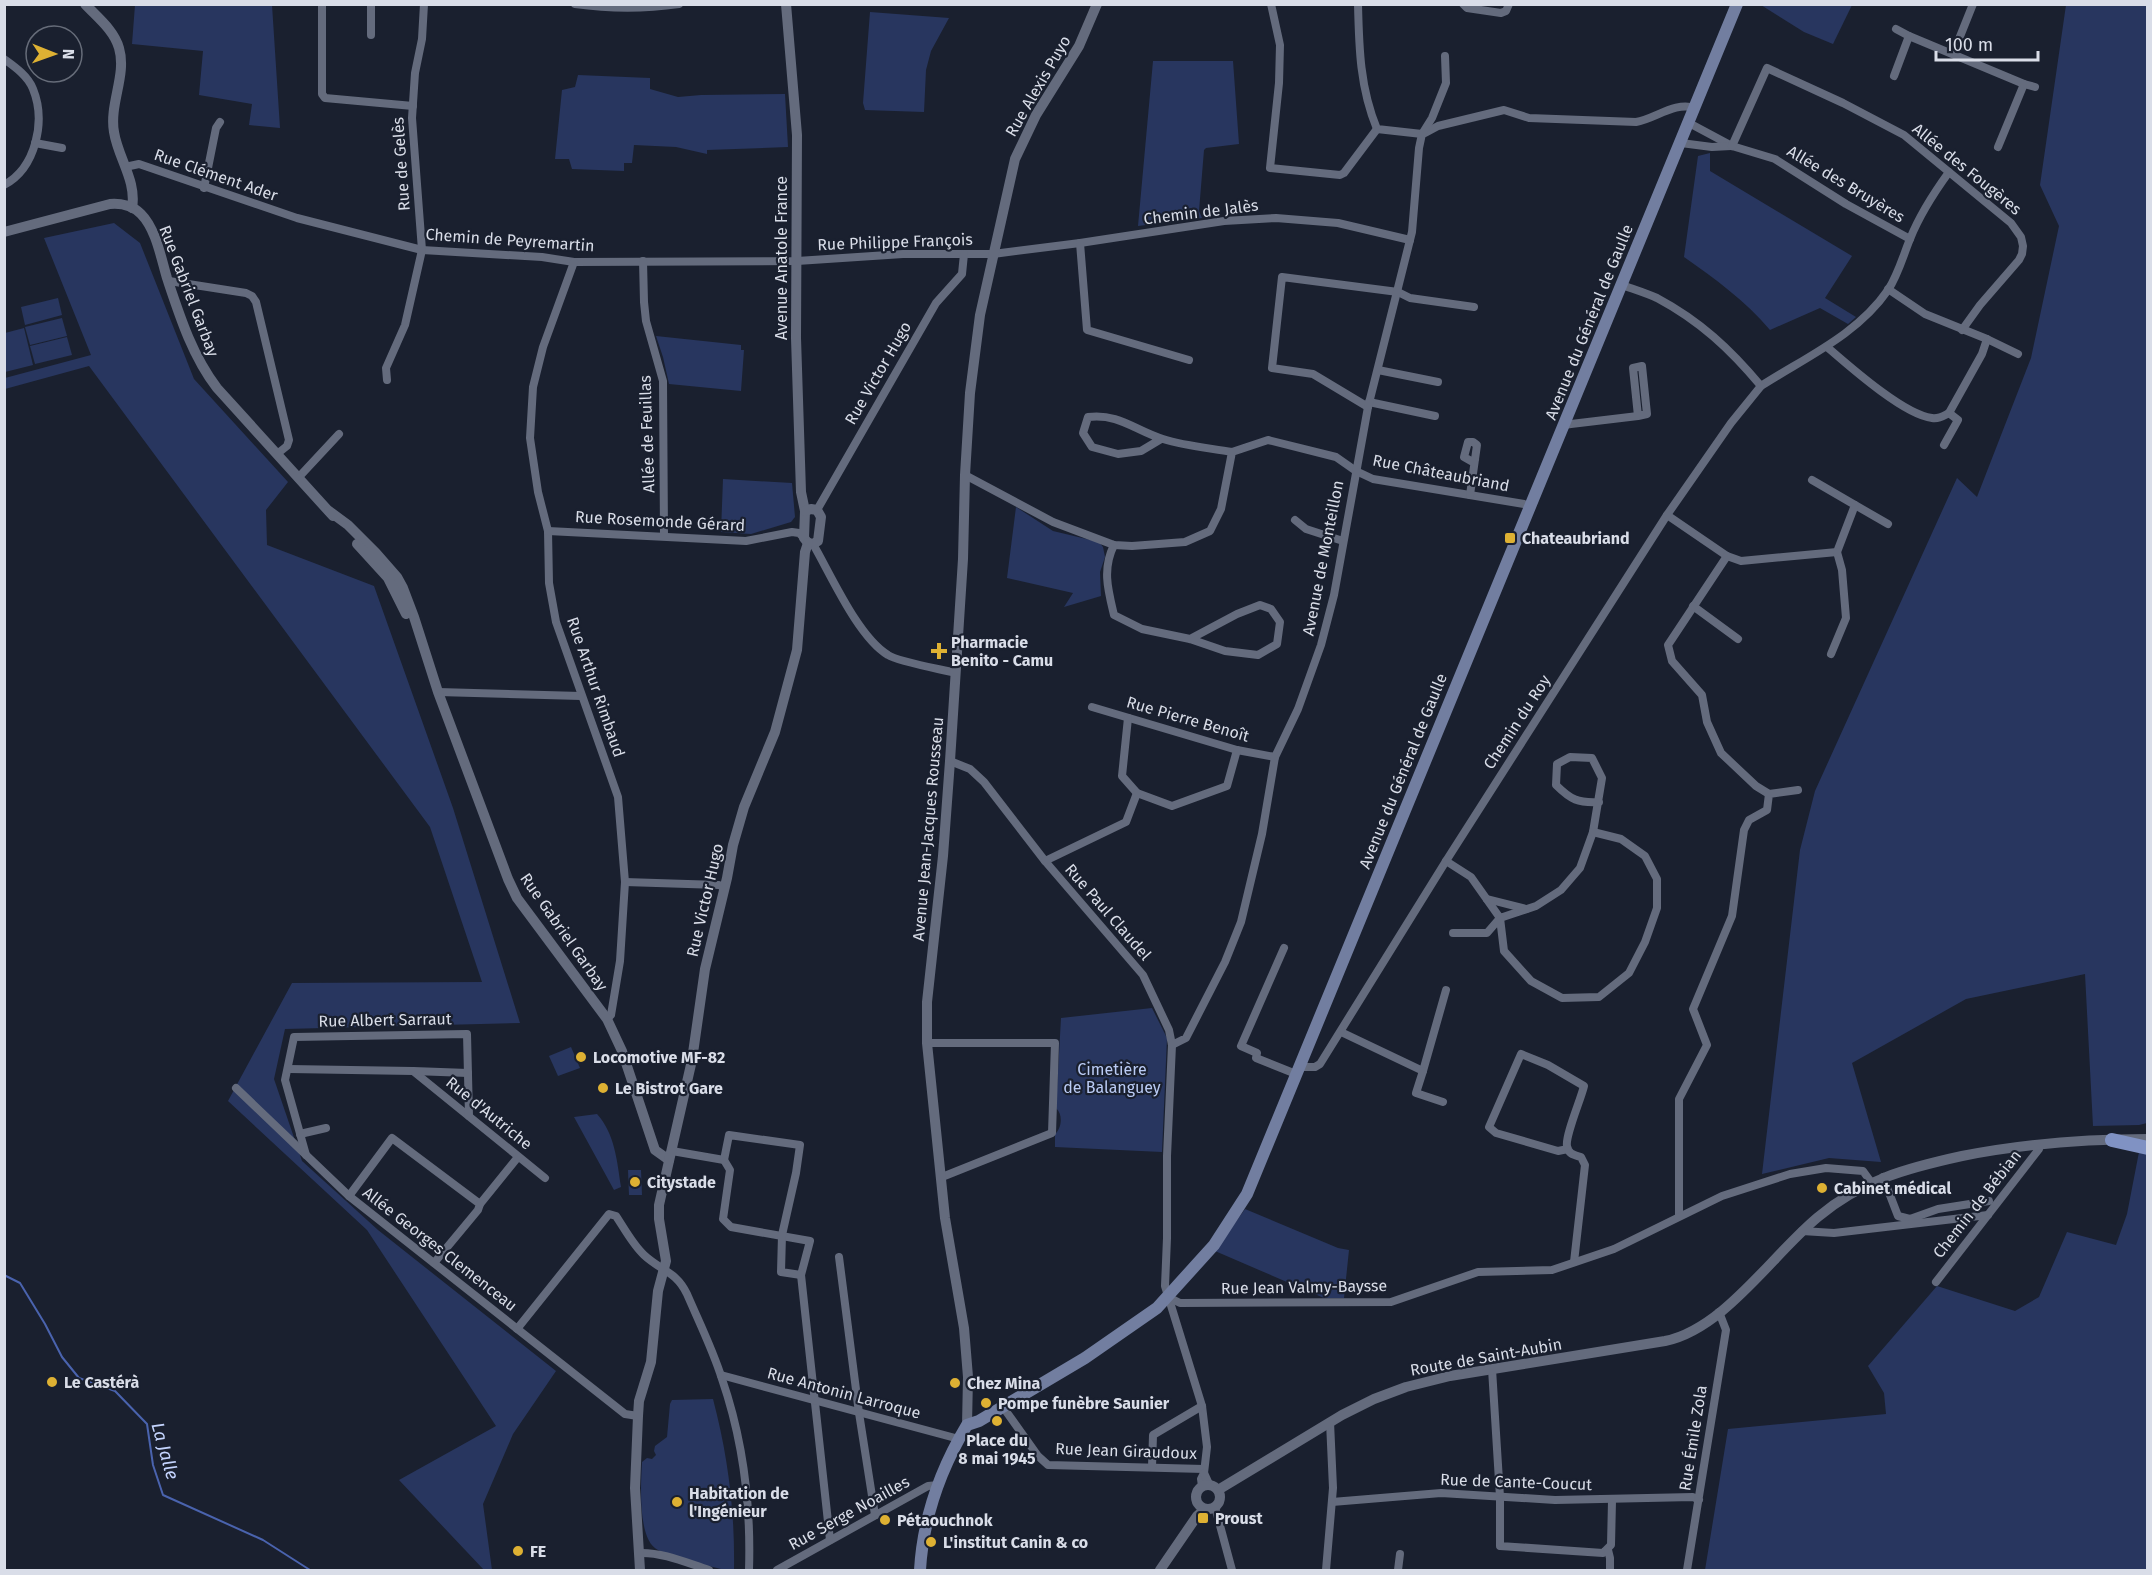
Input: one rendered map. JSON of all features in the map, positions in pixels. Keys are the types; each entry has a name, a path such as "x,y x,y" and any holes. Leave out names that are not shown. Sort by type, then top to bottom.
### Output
{"main road":[{"name":"Avenue du Général de Gaulle","path":"966,1425 979,1421 1003,1407 1142,1320 1168,1298 1215,1245 1247,1194 1737,4"},
{"path":"2112,1140 2148,1148"},
{"path":"920,1570 928,1516 938,1485 966,1425"}],"street":[{"path":"4,232 100,206 117,204 132,208 132,188 120,155 113,123 121,66 119,47 115,37 85,4"},
{"path":"322,4 322,94 325,98 413,106"},
{"path":"371,4 371,35"},
{"name":"Rue de Gelès","path":"387,380 386,368 405,325 422,250 412,135 415,73 422,39 424,4"},
{"path":"575,4 600,8 647,9 680,4"},
{"name":"Avenue Anatole France","path":"786,4 797,135 795,338 801,492 806,512 808,542"},
{"name":"Rue Alexis Puyo","path":"993,254 1015,159 1036,115 1078,46 1096,4"},
{"path":"1271,4 1280,45 1279,83 1270,168 1340,175 1348,170 1377,129"},
{"path":"1358,4 1360,65 1365,93 1377,129"},
{"path":"1463,4 1467,8 1493,13 1506,11 1509,4"},
{"path":"1953,54 1973,4"},
{"path":"1896,29 2035,87"},
{"path":"1894,76 1909,36"},
{"name":"Avenue de Monteillon","path":"1172,1045 1186,1038 1225,962 1241,922 1262,834 1275,757 1298,709 1321,645 1334,595 1369,405 1410,240 1422,134 1432,118 1446,83 1445,56"},
{"path":"4,59 20,71 33,88 39,116 35,143 26,165 4,185"},
{"name":"Allée des Fougères","path":"1732,146 1767,68 1843,103 1904,135 2012,223 2021,237 2023,246 2019,260 1980,305 1962,330"},
{"path":"1998,147 2024,84"},
{"path":"1377,129 1422,134 1438,126 1504,110 1528,118 1636,122 1648,120 1677,107 1695,108"},
{"path":"204,188 216,128 220,122"},
{"name":"Allée des Bruyères","path":"1689,123 1732,146 1775,159 1846,204 1910,239"},
{"path":"35,143 62,148"},
{"name":"Allée des Bruyères","path":"1681,143 1712,147 1732,146"},
{"name":"Rue Clément Ader","path":"125,167 139,164 297,218"},
{"name":"Chemin du Roy","path":"1298,1070 1320,1064 1446,861 1667,515 1731,423 1761,386 1797,362 1827,347 1865,317 1888,289 1905,255 1926,202 1949,172"},
{"name":"Rue Gabriel Garbay","path":"132,208 141,214 150,227 189,341 206,373 388,578 423,645 499,858 517,898 607,1018 622,1051 655,1150 670,1156"},
{"name":"Chemin de Peyremartin","path":"297,218 422,250 542,257 574,262 797,261"},
{"name":"Chemin de Jalès","path":"993,254 1224,221 1276,218 1338,223 1410,240"},
{"path":"1080,243 1087,330 1189,360"},
{"name":"Rue Philippe François","path":"797,261 903,254 993,254"},
{"name":"Rue Victor Hugo","path":"817,510 936,303 962,274 964,254"},
{"name":"Avenue Jean-Jacques Rousseau","path":"966,1425 968,1377 963,1326 945,1218 927,1043 927,1002 943,856 950,761 972,370 980,315 993,254"},
{"name":"Allée de Feuillas","path":"643,261 646,321 663,381 664,536"},
{"name":"Rue Arthur Rimbaud","path":"574,262 543,347 533,387 530,438 538,492 548,531 549,583 556,622 618,797 625,882 620,961 613,1007 611,1015 607,1018"},
{"path":"1435,416 1369,405 1313,374 1272,368 1282,277 1398,292 1410,297 1474,307"},
{"path":"169,281 246,293 256,302 289,440 287,446 277,454"},
{"path":"1622,285 1656,298 1699,324 1732,351 1761,386"},
{"path":"1888,289 1924,314 1988,339 2018,354"},
{"path":"1827,347 1904,407 1933,419 1941,418 1949,413 1988,339"},
{"path":"1564,425 1638,416 1647,414 1642,366 1633,368 1638,416"},
{"path":"1378,370 1438,382"},
{"path":"1944,445 1958,420 1949,413"},
{"path":"965,475 1053,522 1114,545 1185,542 1210,531 1221,509 1232,452 1161,439 1134,426 1102,415 1088,417 1083,433 1092,447 1118,454 1140,451 1161,439"},
{"path":"298,478 339,434"},
{"name":"Rue Châteaubriand","path":"1232,452 1268,440 1336,457 1356,471 1373,479 1524,504 1530,507"},
{"path":"1470,495 1474,459"},
{"path":"1812,480 1888,524"},
{"path":"1831,654 1846,618 1842,570 1837,552 1855,505"},
{"path":"806,512 811,509 817,510 821,517 818,541 808,542 858,624 872,642 889,656 956,673"},
{"path":"1667,515 1727,556 1741,561 1837,552"},
{"path":"1295,520 1306,529 1343,540"},
{"name":"Rue Rosemonde Gérard","path":"548,531 746,541 799,532 808,542"},
{"name":"Rue Victor Hugo","path":"640,1570 634,1488 639,1401 651,1362 658,1291 666,1253 659,1218 659,1204 692,1060 705,969 733,846 744,807 775,732 797,650 805,552 808,542"},
{"path":"1114,545 1107,563 1106,585 1114,615 1142,629 1190,639 1225,651 1258,655 1276,644 1280,622 1271,609 1260,605 1190,639"},
{"path":"1727,556 1668,645 1672,661 1702,694 1707,722 1721,753 1756,786 1769,794 1798,790"},
{"path":"1694,606 1738,639"},
{"path":"438,692 581,696"},
{"name":"Rue Pierre Benoît","path":"1092,707 1237,750 1275,757"},
{"path":"1128,718 1122,776 1137,793 1172,806 1227,786 1237,750"},
{"path":"1453,933 1487,933 1500,918 1536,906 1562,890 1580,868 1593,832 1599,802 1602,778 1592,758 1570,757 1557,764 1556,785 1567,796 1582,803 1599,802"},
{"name":"Rue Paul Claudel","path":"950,761 970,769 984,782 1045,861 1143,975 1169,1030 1172,1045 1165,1286 1202,1406 1207,1447 1204,1471"},
{"path":"1045,861 1126,822 1137,793"},
{"path":"1679,1215 1679,1099 1707,1045 1693,1009 1732,916 1744,830 1749,820 1767,810 1769,794"},
{"path":"1446,861 1471,877 1500,918 1504,951 1532,981 1562,998 1599,997 1629,973 1645,942 1657,908 1657,879 1645,856 1621,839 1593,832"},
{"path":"625,882 719,885 725,888"},
{"path":"1486,898 1527,909"},
{"path":"1284,948 1241,1046 1257,1053 1256,1058 1298,1070"},
{"path":"1443,1102 1416,1093 1446,990"},
{"path":"1341,1032 1423,1071"},
{"name":"Rue Albert Sarraut","path":"289,1069 294,1037 467,1034 469,1116"},
{"path":"927,1043 1055,1042 1052,1132 942,1177"},
{"path":"1568,1149 1557,1151 1496,1133 1489,1127 1521,1054 1548,1065 1584,1086 1567,1140 1568,1149 1572,1155 1581,1157 1585,1165 1574,1262"},
{"path":"289,1069 285,1080 306,1156"},
{"name":"Rue d'Autriche","path":"289,1069 468,1072"},
{"name":"Rue d'Autriche","path":"413,1071 546,1178"},
{"name":"Allée Georges Clemenceau","path":"236,1088 349,1196 625,1414 638,1416"},
{"path":"300,1134 326,1128"},
{"path":"2130,1139 2148,1134"},
{"path":"801,1275 781,1272 782,1235 800,1145 729,1136 724,1160 730,1170 723,1219 731,1227 782,1235 810,1241 801,1275 830,1540"},
{"path":"349,1196 392,1138 480,1204"},
{"path":"2130,1139 2148,1139"},
{"name":"Route de Saint-Aubin","path":"1210,1487 1366,1402 1406,1387 1492,1369 1668,1341 1697,1329 1735,1298 1819,1216 1871,1182 1883,1177 1914,1166 1995,1150 2040,1144 2130,1139"},
{"name":"Chemin de Bébian","path":"1935,1282 2039,1149 2040,1144"},
{"path":"670,1156 724,1160"},
{"path":"434,1263 518,1157"},
{"name":"Rue Jean Valmy-Baysse","path":"1168,1298 1180,1303 1391,1302 1478,1272 1552,1270 1614,1249 1679,1215 1722,1196 1790,1174 1826,1168 1863,1171 1871,1182"},
{"path":"1883,1177 1898,1216 1904,1219 1938,1209 1989,1201"},
{"path":"517,1329 609,1214 616,1216 644,1256 673,1274 683,1284 721,1376 735,1427 744,1470 749,1517 749,1570"},
{"path":"1802,1231 1834,1233 1988,1215"},
{"path":"839,1257 875,1515"},
{"name":"Rue Émile Zola","path":"1687,1570 1726,1330 1719,1312"},
{"path":"1492,1369 1500,1497 1500,1546 1603,1553 1611,1545 1612,1500"},
{"name":"Rue Antonin Larroque","path":"721,1376 959,1439"},
{"path":"1152,1467 1153,1435 1202,1406"},
{"name":"Rue Jean Giraudoux","path":"1003,1407 1038,1456 1048,1465 1152,1467 1204,1471"},
{"path":"1326,1570 1334,1488 1330,1422"},
{"path":"1160,1570 1204,1509 1220,1501 1210,1487 1204,1471"},
{"name":"Rue Serge Noailles","path":"777,1570 928,1486 938,1485"},
{"path":"1210,1487 1195,1496 1204,1509 1232,1570"},
{"name":"Rue de Cante-Coucut","path":"1332,1502 1441,1493 1555,1500 1693,1497 1699,1500"},
{"path":"1608,1550 1610,1570"},
{"path":"639,1553 650,1552 709,1570"},
{"path":"1398,1570 1400,1554"}],"green space":[{"path":"135,5 272,5 280,128 249,125 252,104 199,95 203,51 132,44"},
{"path":"1761,5 1852,5 1833,44 1804,32"},
{"path":"2066,5 2147,5 2147,1123 2093,1126 2085,974 1966,999 1852,1063 1881,1162 1829,1158 1762,1174 1800,850 1815,791 1957,478 1977,497 2031,358 2059,226 2040,185"},
{"path":"870,12 949,18 931,51 926,70 924,112 865,110 863,103"},
{"path":"1153,61 1233,61 1239,144 1204,150 1199,211 1202,218 1138,226"},
{"path":"578,75 650,78 650,89 678,97 785,94 788,147 707,150 707,154 676,147 634,145 632,163 624,163 624,171 572,169 569,159 555,159 562,90 575,87"},
{"path":"1710,153 1710,171 1852,256 1825,298 1856,317 1848,324 1820,308 1770,330 1761,319 1719,282 1684,257 1698,156"},
{"path":"114,223 140,243 194,379 288,482 266,510 267,545 374,586 453,808 520,1023 285,1029 274,1079 302,1161 378,1230 556,1371 513,1434 483,1504 492,1570 484,1570 399,1480 496,1426 367,1230 228,1101 292,983 482,982 430,827 89,366 5,389 5,378 91,355 44,238"},
{"path":"58,298 62,315 25,325 21,307"},
{"path":"62,318 67,336 30,345 25,327"},
{"path":"24,328 33,365 5,372 5,333"},
{"path":"656,336 741,345 741,350 744,350 741,391 669,384"},
{"path":"67,337 72,355 35,364 30,346"},
{"path":"723,479 792,483 795,517 791,522 751,534 721,532"},
{"path":"1016,507 1053,531 1099,542 1103,547 1105,557 1100,572 1101,596 1064,607 1073,593 1007,578"},
{"name":"Cimetière de Balanguey","path":"1152,1008 1167,1038 1162,1152 1055,1147 1055,1134 1061,1121 1056,1108 1061,1018"},
{"path":"571,1047 580,1068 558,1076 549,1056"},
{"path":"597,1114 608,1130 616,1158 621,1187 614,1190 574,1117"},
{"path":"2139,1152 2147,1154 2147,1570 1705,1570 1728,1429 1886,1414 1884,1393 1868,1366 1937,1286 2015,1311 2039,1297 2067,1232 2116,1245 2127,1214"},
{"name":"Citystade","path":"628,1170 641,1170 642,1195 629,1195"},
{"path":"1245,1209 1338,1248 1349,1250 1344,1298 1324,1298 1215,1251"},
{"path":"713,1399 730,1484 734,1570 690,1562 658,1550 646,1535 643,1523 642,1462 656,1455 655,1446 667,1437 672,1400"}],"waterway":[{"name":"La Jalle","path":"4,1275 20,1283 62,1357 79,1378 115,1391 147,1424 153,1465 163,1495 263,1540 310,1570"}],"place":[{"name":"Chateaubriand","path":"1510,538"},
{"name":"Pharmacie Benito - Camu","path":"939,651"},
{"name":"Locomotive MF-82","path":"581,1057"},
{"name":"Le Bistrot Gare","path":"603,1088"},
{"name":"Citystade","path":"635,1182"},
{"name":"Cabinet médical","path":"1822,1188"},
{"name":"Le Castérà","path":"52,1382"},
{"name":"Chez Mina","path":"955,1383"},
{"name":"Pompe funèbre Saunier","path":"986,1403"},
{"name":"Place du 8 mai 1945","path":"997,1421"},
{"name":"Habitation de l'Ingénieur","path":"677,1502"},
{"name":"Proust","path":"1203,1518"},
{"name":"Pétaouchnok","path":"885,1520"},
{"name":"L'institut Canin & co","path":"931,1542"},
{"name":"FE","path":"518,1551"}]}
